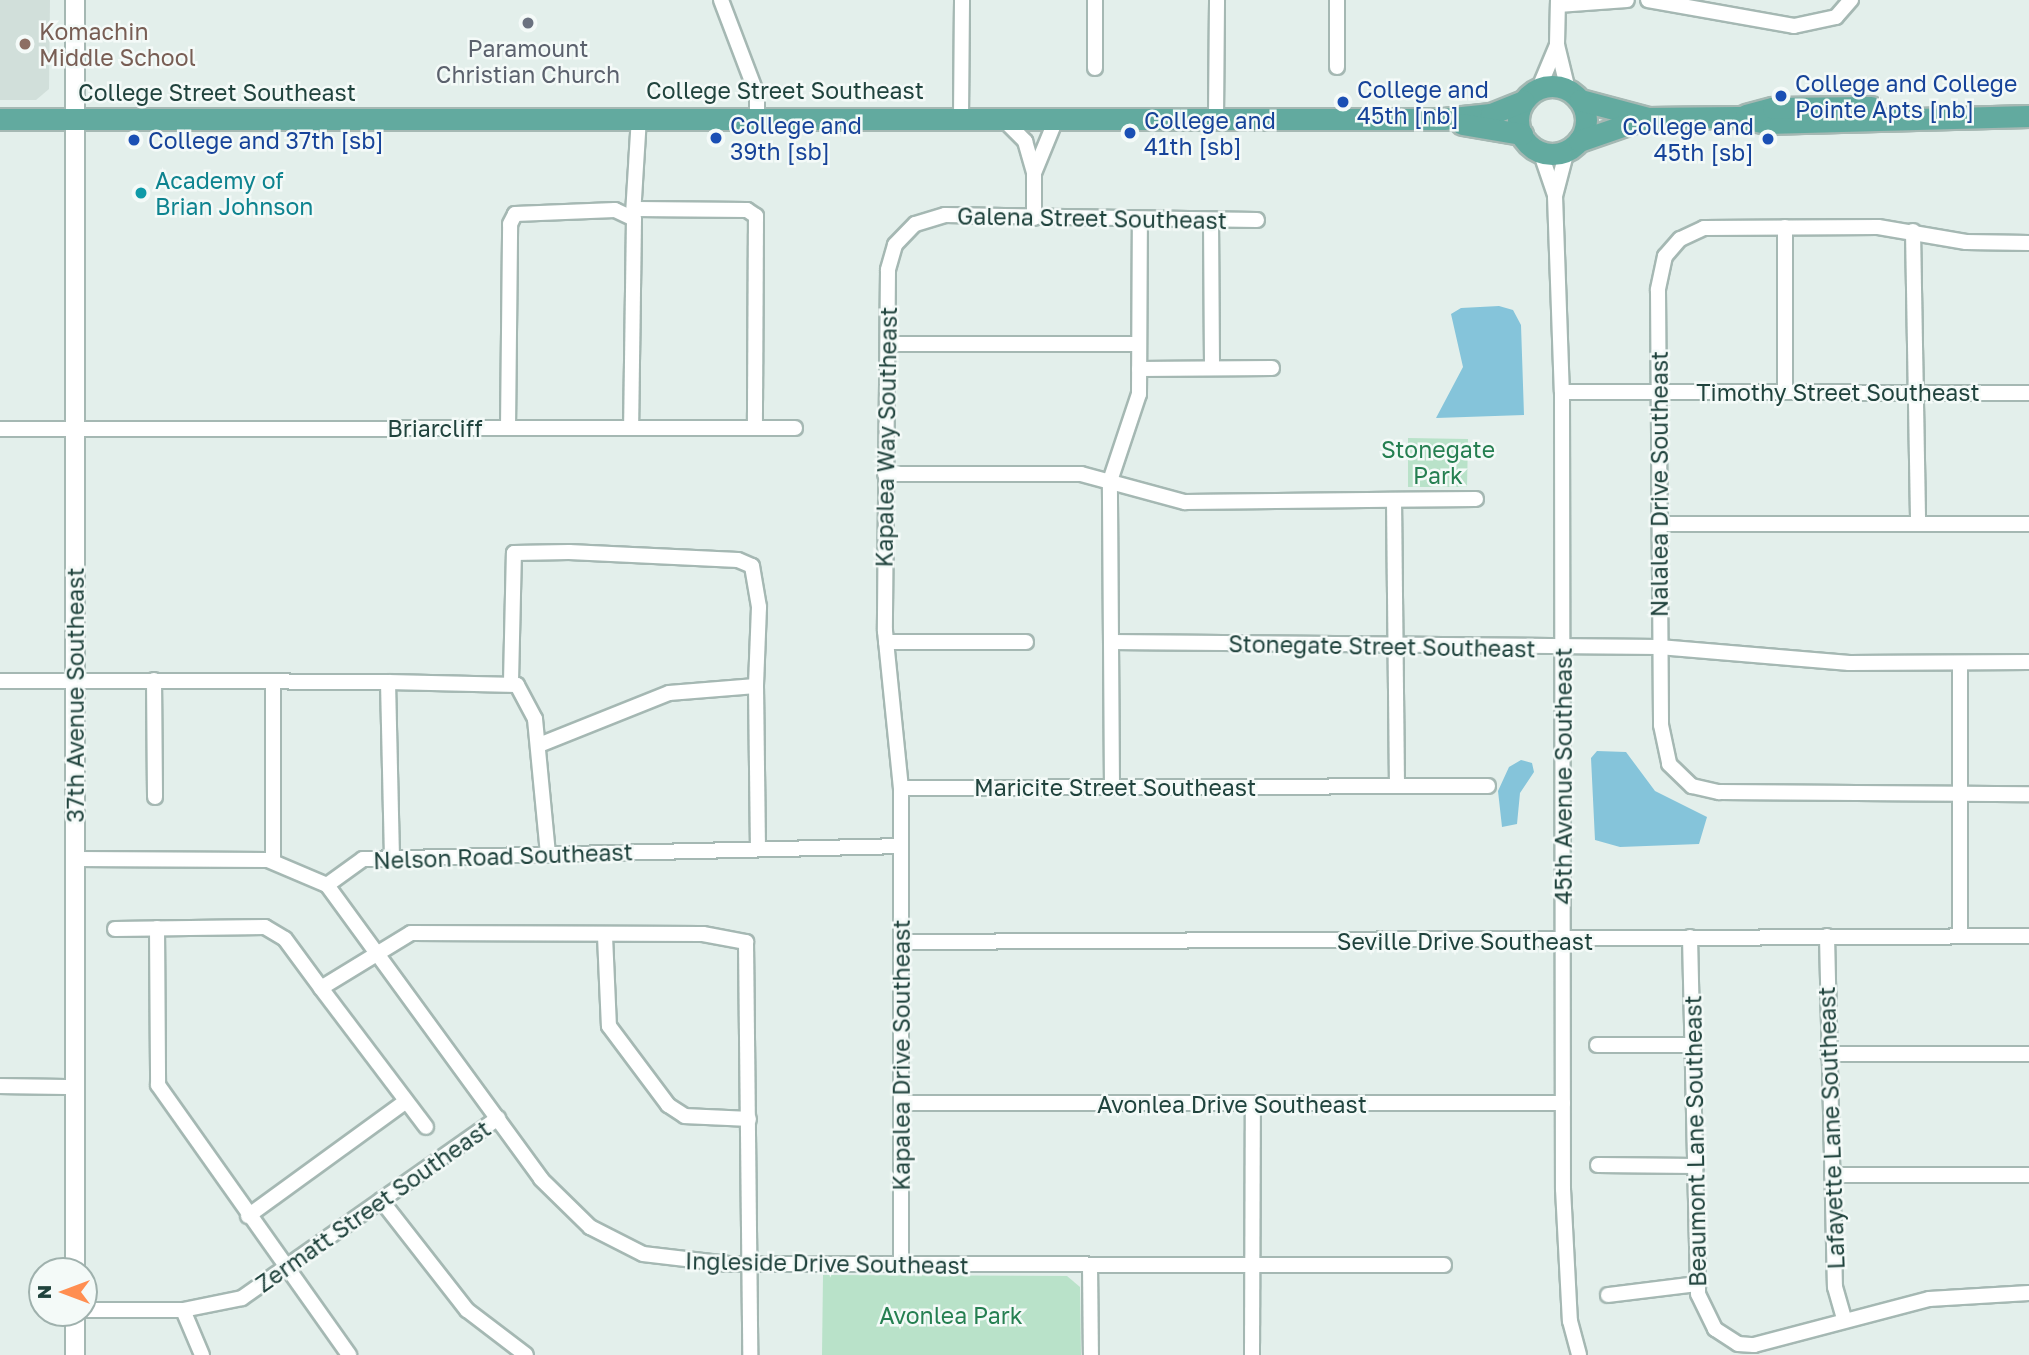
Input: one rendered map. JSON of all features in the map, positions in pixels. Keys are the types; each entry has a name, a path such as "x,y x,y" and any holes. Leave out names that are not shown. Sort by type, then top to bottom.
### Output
{"main road":[{"name":"College Street Southeast","path":"0,119 961,116 1443,120 1491,114 1532,95"},
{"path":"1648,118 1573,145 1540,151 1522,134 1532,95 1574,95 1648,118 1738,117 1766,123 1922,122 1952,115 2029,116"},
{"path":"1573,145 1586,118 1574,95"},
{"name":"College Street Southeast","path":"1443,120 1522,134"}],"street":[{"name":"37th Avenue Southeast","path":"75,0 75,1257"},
{"path":"721,0 757,96 757,116"},
{"path":"961,116 962,0"},
{"path":"1095,0 1095,68"},
{"path":"1216,117 1217,0"},
{"path":"1336,67 1337,0"},
{"path":"1574,95 1557,45 1558,3 1627,0"},
{"path":"1648,0 1794,26 1836,17 1851,0"},
{"path":"1532,95 1557,45"},
{"path":"631,428 634,212 639,116"},
{"path":"1001,117 1025,141 1034,173 1034,218"},
{"path":"1034,173 1057,117"},
{"name":"45th Avenue Southeast","path":"1555,196 1573,145"},
{"name":"45th Avenue Southeast","path":"1540,151 1555,196 1562,392 1565,1271 1579,1355"},
{"path":"508,428 515,214 615,210 747,210 756,216 755,428"},
{"name":"Galena Street Southeast","path":"895,246 915,225 945,215 1257,220"},
{"path":"1112,788 1110,481 1139,394 1140,220"},
{"path":"1211,220 1212,367"},
{"path":"1785,391 1785,227 1913,231 1966,242 2029,243"},
{"name":"Nalalea Drive Southeast","path":"1785,227 1704,228 1672,247 1659,276 1659,391 1664,524 1659,647 1661,744 1668,764 1684,781 1706,791 1961,795"},
{"path":"1913,231 1913,393 1918,524"},
{"name":"Kapalea Way Southeast","path":"885,636 888,270 895,246"},
{"path":"888,344 1139,344"},
{"path":"1139,369 1272,368"},
{"name":"Timothy Street Southeast","path":"1562,392 2029,393"},
{"name":"Briarcliff","path":"0,429 795,428"},
{"path":"885,474 1080,474 1185,502 1476,499"},
{"path":"1395,500 1397,786"},
{"path":"1664,524 2029,524"},
{"path":"511,682 514,554 569,552 738,560 752,566 759,607 756,686 758,849"},
{"path":"901,788 885,636 1026,642"},
{"name":"Stonegate Street Southeast","path":"1111,642 1563,649 1659,647 1764,660 2029,662"},
{"path":"1960,663 1960,935"},
{"path":"0,681 75,678 273,682 511,682 526,697 539,744 548,854"},
{"path":"154,680 155,797"},
{"path":"273,682 273,861"},
{"path":"388,682 392,858"},
{"path":"539,744 669,693 756,686"},
{"name":"Maricite Street Southeast","path":"901,788 1488,786"},
{"name":"Kapalea Drive Southeast","path":"901,788 901,1264"},
{"path":"1961,795 2029,794"},
{"name":"Nelson Road Southeast","path":"327,885 363,859 901,846"},
{"path":"76,859 273,861 327,885"},
{"name":"Ingleside Drive Southeast","path":"327,885 559,1199 603,1235 672,1261 751,1264 1444,1265"},
{"path":"157,928 158,1085 248,1216 349,1355"},
{"path":"115,929 265,928 285,939 426,1127"},
{"path":"321,988 411,933 605,936 703,934 747,942 750,1355"},
{"path":"605,936 609,1026 668,1104 685,1116 749,1119"},
{"name":"Lafayette Lane Southeast","path":"1826,936 1835,1287 1843,1319"},
{"name":"Seville Drive Southeast","path":"901,942 1564,941 1690,937 2029,936"},
{"name":"Beaumont Lane Southeast","path":"1690,937 1698,1284 1701,1306 1723,1337 1754,1345 1843,1319"},
{"path":"1597,1045 1692,1045"},
{"path":"1828,1054 2029,1054"},
{"path":"0,1086 76,1087"},
{"path":"248,1216 406,1101"},
{"name":"Avonlea Drive Southeast","path":"901,1103 1563,1103"},
{"path":"1252,1355 1253,1104"},
{"name":"Zermatt Street Southeast","path":"98,1310 183,1310 242,1298 282,1264 381,1200 498,1118"},
{"path":"1598,1165 1696,1166"},
{"path":"1832,1175 2029,1175"},
{"path":"381,1200 467,1310 526,1355"},
{"path":"1090,1265 1091,1355"},
{"path":"1608,1295 1698,1284"},
{"path":"1843,1319 1929,1299 2029,1293"},
{"path":"183,1310 202,1355"},
{"path":"75,1327 75,1355"}],"shaded area":[{"name":"Komachin Middle School","path":"0,0 50,0 49,89 36,100 0,100"}],"green space":[{"name":"Stonegate Park","path":"1408,438 1468,439 1467,487 1408,487"},
{"name":"Avonlea Park","path":"823,1275 1067,1276 1080,1287 1081,1355 822,1355"}],"water":[{"path":"1499,306 1513,310 1521,325 1524,415 1436,418 1463,367 1451,314 1461,308"},
{"path":"1597,751 1626,752 1655,791 1707,817 1699,844 1620,847 1595,840 1591,758"},
{"path":"1521,760 1532,763 1534,772 1520,793 1517,824 1502,827 1498,791 1509,767"}],"place":[{"name":"Paramount Christian Church","path":"528,23"},
{"name":"Komachin Middle School","path":"25,44"},
{"name":"College and College Pointe Apts [nb]","path":"1781,96"},
{"name":"College and 45th [nb]","path":"1343,102"},
{"name":"College and 41th [sb]","path":"1130,133"},
{"name":"College and 39th [sb]","path":"716,138"},
{"name":"College and 45th [sb]","path":"1768,139"},
{"name":"College and 37th [sb]","path":"134,140"},
{"name":"Academy of Brian Johnson","path":"141,193"}]}
